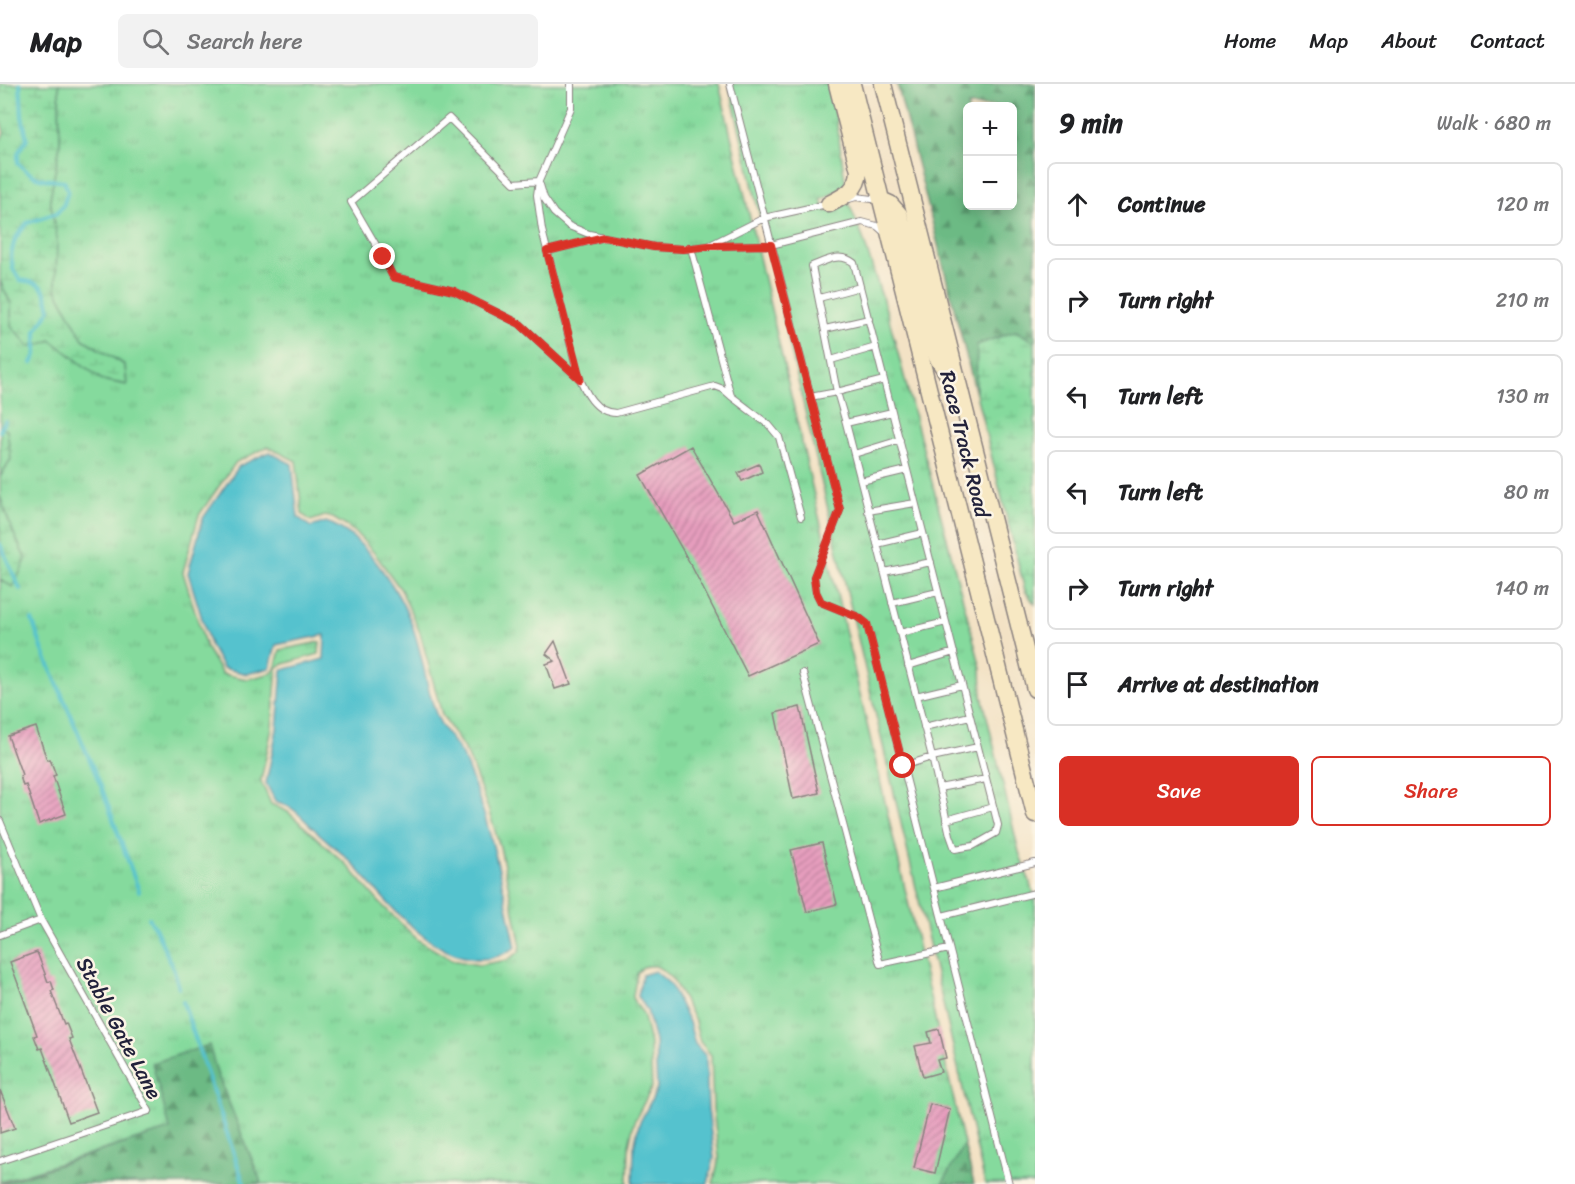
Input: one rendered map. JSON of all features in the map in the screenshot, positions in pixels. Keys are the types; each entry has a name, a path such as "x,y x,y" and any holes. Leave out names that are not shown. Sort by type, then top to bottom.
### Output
{"main road":[{"path":"829,204 853,190 859,171 837,84"},
{"name":"Race Track Road","path":"852,84 1035,814"},
{"name":"Race Track Road","path":"883,84 1035,689"},
{"path":"881,200 890,204 899,214 937,357 960,394"}],"lane":[{"path":"571,84 572,108 539,182 537,195 538,211 547,251 580,379 594,403 606,413 615,413 715,386 723,389 762,418 779,437 801,517"},
{"path":"730,84 840,510 814,577 816,592 821,602 858,617 867,624 1009,1184"},
{"path":"539,182 514,183 449,118 351,202 393,277 454,291 520,324 580,379"},
{"path":"539,182 544,198 554,213 569,226 589,234 654,247 771,245 862,222 877,226 890,236"},
{"path":"709,246 764,218 856,197 881,200"},
{"path":"547,251 604,237"},
{"path":"691,248 731,396"},
{"path":"834,257 847,257 854,262 998,825 996,833 973,846 956,849 946,820 932,757 837,392 819,298 812,266 834,257"},
{"path":"819,298 860,287"},
{"path":"825,328 869,319"},
{"path":"831,360 876,348"},
{"path":"810,397 884,380"},
{"path":"846,423 892,412"},
{"path":"854,454 900,440"},
{"path":"861,481 907,470"},
{"path":"868,511 915,502"},
{"path":"877,544 923,533"},
{"path":"884,572 931,562"},
{"path":"892,603 938,592"},
{"path":"900,633 946,622"},
{"path":"908,666 954,652"},
{"path":"803,673 879,964 949,949"},
{"path":"916,696 962,685"},
{"path":"924,727 970,716"},
{"path":"903,766 978,747"},
{"path":"939,788 986,779"},
{"path":"946,820 993,807"},
{"name":"Stable Gate Lane","path":"0,821 41,920 149,1111 0,1161"},
{"path":"934,888 1035,863"},
{"path":"942,916 1035,893"},
{"path":"0,935 41,920"}],"green space":[{"path":"0,84 59,84 60,145 50,199 57,238 56,289 83,339 125,365 127,385 102,380 51,340 40,345 29,346 11,326 11,304 0,281 0,142 4,133 0,116"},
{"path":"59,84 719,84 964,1144 942,1184 713,1184 719,1158 713,1109 711,1055 700,1042 694,1019 673,980 656,966 643,967 637,973 633,996 634,1002 643,1013 650,1043 652,1087 634,1122 629,1145 628,1184 262,1184 217,1073 209,1045 152,1063 170,1129 0,1182 0,580 13,587 26,560 0,496 0,477 11,459 7,430 0,427 0,281 11,304 11,326 29,346 40,345 51,340 102,380 127,385 125,365 83,339 56,289 57,238 50,199 60,145","holes":["268,447 296,461 302,514 311,521 325,516 333,518 354,531 375,554 401,590 420,633 442,715 468,755 500,847 521,946 519,952 507,960 479,965 452,960 418,940 379,902 348,866 288,812 271,804 261,781 272,728 277,668 319,654 320,642 280,650 272,673 248,679 222,674 206,647 183,572 199,515 236,462"]},
{"path":"729,84 829,84 833,97 846,187 821,200 826,212 848,201 863,238 889,319 981,668 982,696 1019,852 1035,897 1035,1184 985,1184"},
{"path":"897,84 1035,84 1035,342 1015,331 977,345 976,394"},
{"path":"1016,331 1035,342 1035,604 1025,591 976,394 977,345"},
{"path":"0,427 7,430 11,459 0,477"},
{"path":"0,496 26,560 13,588 0,580"},
{"path":"210,1044 217,1073 262,1184 0,1184 169,1129 152,1063"},
{"path":"964,1144 974,1184 942,1184"}],"water":[{"path":"269,452 292,464 298,517 311,527 326,522 341,529 355,540 382,570 411,622 437,716 464,759 481,805 494,852 516,947 493,958 469,958 447,951 425,937 385,900 353,864 297,813 288,806 275,801 266,783 277,729 282,670 324,659 325,635 276,645 270,668 247,674 223,668 210,645 188,573 203,518 239,466"},
{"path":"655,971 670,984 689,1022 695,1044 706,1056 708,1109 714,1158 708,1184 633,1184 634,1146 639,1124 657,1089 655,1042 647,1010 638,996 642,975"}],"building":[{"path":"691,446 734,521 758,510 819,644 748,676 691,565 640,475"},
{"path":"759,464 762,472 742,481 738,473"},
{"path":"555,641 571,684 555,689 546,664 555,661 546,654"},
{"path":"800,707 819,793 793,799 775,713"},
{"path":"36,727 47,760 50,759 56,775 53,776 66,814 39,824 26,785 23,786 20,776 22,775 8,736"},
{"path":"822,843 837,904 807,912 791,850"},
{"path":"37,952 48,982 51,981 54,990 51,991 72,1038 69,1039 97,1112 69,1122 42,1048 39,1049 34,1036 37,1035 10,962"},
{"path":"939,1029 946,1058 937,1060 941,1072 923,1077 915,1046 931,1043 928,1032"},
{"path":"0,1090 15,1128 0,1133"},
{"path":"930,1104 950,1109 935,1173 914,1168"}],"waterway":[{"path":"20,84 22,116 27,139 18,153 18,163 38,178 64,181 68,191 64,204 57,213 27,223 15,239 11,255 13,269 20,280 42,287 50,309 36,331 36,355 32,363"},
{"path":"0,431 5,421"},
{"path":"0,544 20,589"},
{"path":"32,620 101,786 139,891"},
{"path":"149,918 174,970 179,988"},
{"path":"183,1002 244,1184"}],"route":[{"path":"383,257 393,277 454,291 520,324 580,379 547,251 604,237 654,247 683,249 709,246 771,245 840,510 814,577 816,592 821,602 858,617 867,624 903,766"}]}
